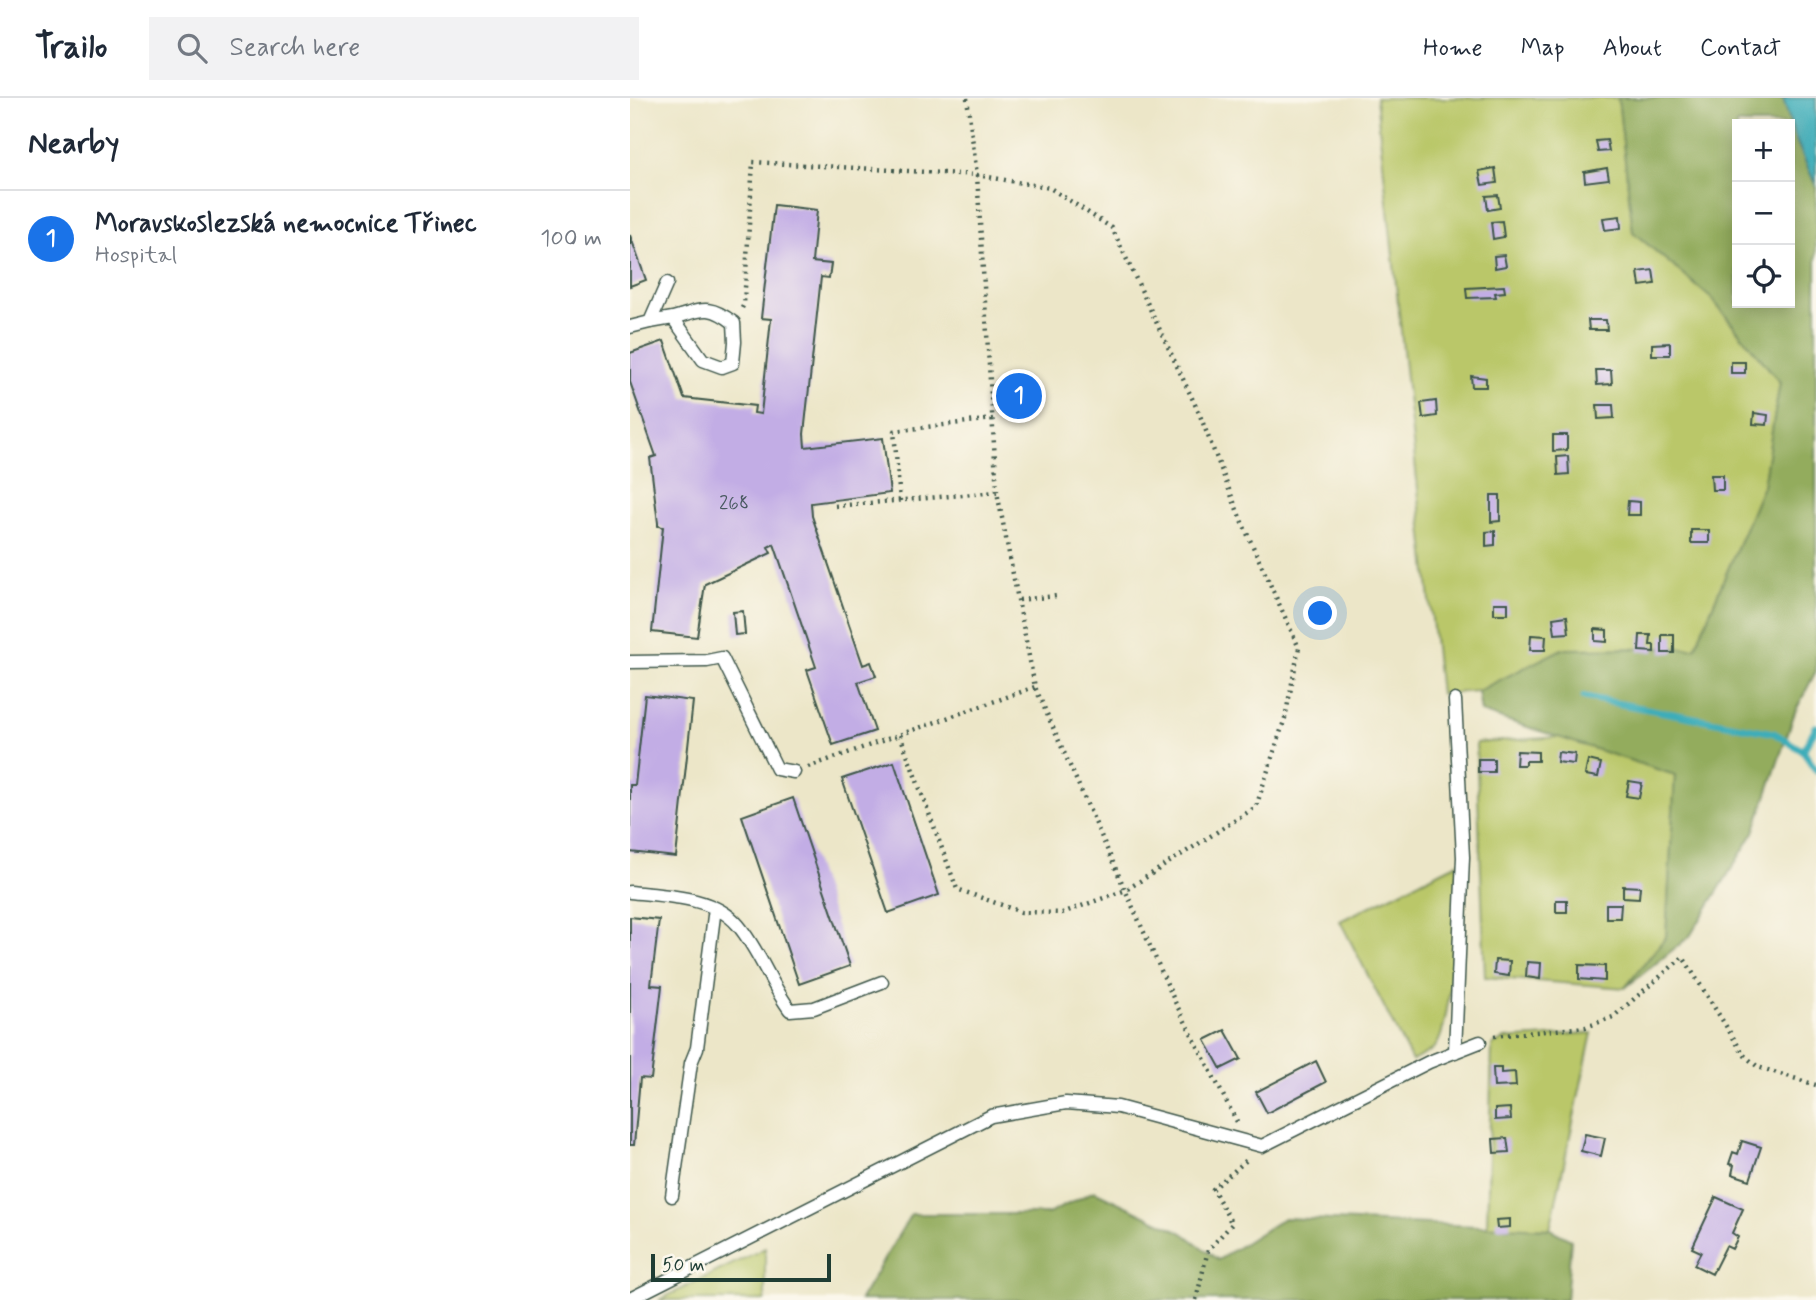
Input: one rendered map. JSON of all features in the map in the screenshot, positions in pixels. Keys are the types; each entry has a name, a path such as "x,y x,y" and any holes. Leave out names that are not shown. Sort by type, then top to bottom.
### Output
{"lane":[{"path":"650,322 667,283"},
{"path":"630,327 706,309 719,311 734,323 733,363 722,367 703,360 673,318"},
{"path":"630,662 707,661 722,658 778,769 794,772"},
{"path":"1455,700 1463,858 1455,1052"},
{"path":"630,892 681,898 715,908 737,924 775,990 790,1010 814,1008 883,982"},
{"path":"672,1196 691,1063 697,1048 715,908"},
{"path":"630,1299 991,1116 1066,1103 1118,1107 1256,1145 1429,1062 1480,1042"}],"path":[{"path":"967,98 977,175 997,492 1035,687 1175,1002 1256,1145 1213,1189 1232,1224 1208,1250 1196,1300"},
{"path":"734,323 744,303 753,162 977,175 1050,188 1112,228 1199,413 1241,520 1299,648 1285,718 1256,807 1126,890 1062,913 1021,912 957,889 900,735"},
{"path":"900,501 894,431 993,419"},
{"path":"835,506 997,492"},
{"path":"1019,600 1057,596"},
{"path":"794,772 1035,687"},
{"path":"1480,1042 1499,1034 1599,1024 1613,1017 1683,957 1744,1055 1758,1067 1816,1084"}],"green space":[{"path":"1376,98 1618,98 1633,232 1711,298 1780,382 1763,486 1695,648 1562,649 1478,691 1440,694"},
{"path":"1618,98 1783,98 1789,119 1732,119 1732,308 1795,308 1795,138 1816,186 1816,671 1795,712 1754,832 1690,936 1625,988 1666,937 1675,775 1481,712 1478,691 1562,649 1695,648 1763,486 1780,382 1711,298 1633,232"},
{"path":"1559,737 1675,775 1666,937 1625,988 1485,977 1476,743"},
{"path":"1458,863 1446,1015 1435,1047 1412,1061 1340,921"},
{"path":"1592,1033 1550,1229 1487,1227 1492,1045 1505,1039"},
{"path":"1094,1191 1183,1233 1218,1260 1284,1218 1550,1229 1571,1240 1566,1300 860,1300 911,1214 1048,1214"},
{"path":"765,1248 765,1300 659,1300"}],"water":[{"path":"1783,98 1816,98 1816,186 1795,138 1795,119 1789,119"}],"building":[{"path":"1607,140 1609,151 1598,152 1596,141"},
{"path":"1495,168 1497,183 1482,185 1479,171"},
{"path":"1607,168 1609,179 1585,182 1584,172"},
{"path":"1498,195 1500,208 1488,210 1486,196"},
{"path":"774,205 817,210 812,262 831,264 829,278 821,277 804,434 805,447 883,438 890,493 811,503 812,516 863,665 871,662 876,676 858,682 875,731 833,745 807,670 816,667 774,544 768,547 771,553 705,584 697,637 652,632 663,527 658,526 650,458 656,456 630,382 630,353 664,341 684,398 755,406 754,413 761,414 771,319 761,318"},
{"path":"1620,216 1621,228 1605,230 1603,218"},
{"path":"1502,221 1504,237 1493,239 1491,222"},
{"path":"630,235 646,280 630,286"},
{"path":"1504,255 1506,266 1495,268 1494,256"},
{"path":"1653,270 1655,284 1640,286 1638,272"},
{"path":"1504,286 1505,292 1495,293 1496,297 1467,298 1466,288"},
{"path":"1588,320 1606,320 1607,330 1589,330"},
{"path":"1670,343 1670,355 1652,355 1652,344"},
{"path":"1731,362 1745,362 1745,373 1731,373"},
{"path":"1596,370 1611,370 1612,384 1597,385"},
{"path":"1471,376 1486,378 1486,387 1472,387"},
{"path":"1436,401 1437,416 1423,418 1421,403"},
{"path":"1597,405 1613,405 1614,418 1598,419"},
{"path":"1754,413 1768,415 1767,425 1753,424"},
{"path":"1553,435 1567,435 1567,450 1553,451"},
{"path":"1568,456 1569,474 1558,475 1557,457"},
{"path":"1711,475 1723,475 1723,490 1712,490"},
{"path":"1491,495 1500,495 1500,521 1491,522"},
{"path":"1628,501 1640,502 1640,515 1627,515"},
{"path":"1691,530 1709,530 1709,543 1691,543"},
{"path":"1495,531 1495,545 1486,546 1486,532"},
{"path":"1494,603 1508,603 1508,614 1494,614"},
{"path":"743,611 745,634 735,635 733,612"},
{"path":"1567,616 1569,633 1555,634 1553,618"},
{"path":"1595,629 1607,630 1607,642 1595,641"},
{"path":"1531,635 1546,636 1545,650 1530,650"},
{"path":"1640,635 1651,635 1650,645 1654,645 1654,652 1639,651"},
{"path":"1662,635 1674,635 1674,653 1662,653"},
{"path":"645,695 693,701 676,857 630,852 630,785 635,785"},
{"path":"1517,751 1538,752 1538,761 1525,761 1525,765 1516,765"},
{"path":"1558,752 1575,754 1574,764 1557,762"},
{"path":"1478,759 1494,759 1494,772 1478,772"},
{"path":"1588,760 1601,763 1598,777 1585,775"},
{"path":"894,762 939,895 888,913 842,779"},
{"path":"1629,781 1642,783 1639,798 1626,796"},
{"path":"793,798 850,966 799,984 742,816"},
{"path":"1623,886 1640,887 1639,898 1623,897"},
{"path":"1556,900 1567,900 1567,912 1556,912"},
{"path":"1606,904 1621,904 1620,918 1606,918"},
{"path":"630,917 659,920 651,985 662,986 651,1079 640,1078 634,1145 630,1145"},
{"path":"1495,960 1510,961 1509,976 1494,974"},
{"path":"1527,962 1541,963 1540,979 1526,977"},
{"path":"1579,965 1605,966 1605,981 1579,979"},
{"path":"1225,1030 1241,1059 1221,1069 1205,1040"},
{"path":"1316,1061 1326,1082 1267,1113 1256,1092"},
{"path":"1493,1068 1501,1068 1501,1073 1515,1072 1516,1086 1494,1087"},
{"path":"1510,1108 1511,1119 1495,1120 1495,1109"},
{"path":"1585,1134 1605,1138 1601,1156 1581,1151"},
{"path":"1507,1138 1509,1152 1494,1153 1493,1139"},
{"path":"1742,1141 1761,1147 1750,1180 1732,1174 1734,1165 1729,1164 1733,1152 1738,1154"},
{"path":"1716,1197 1743,1209 1732,1233 1738,1237 1732,1249 1726,1246 1712,1274 1694,1265 1701,1252 1692,1248"},
{"path":"1510,1219 1510,1227 1497,1228 1496,1220"}],"waterway":[{"path":"1584,697 1774,733 1803,751"},
{"path":"1816,727 1803,751 1816,770"}],"place":[{"name":"Moravskoslezská nemocnice Třinec","path":"1019,396"}]}
